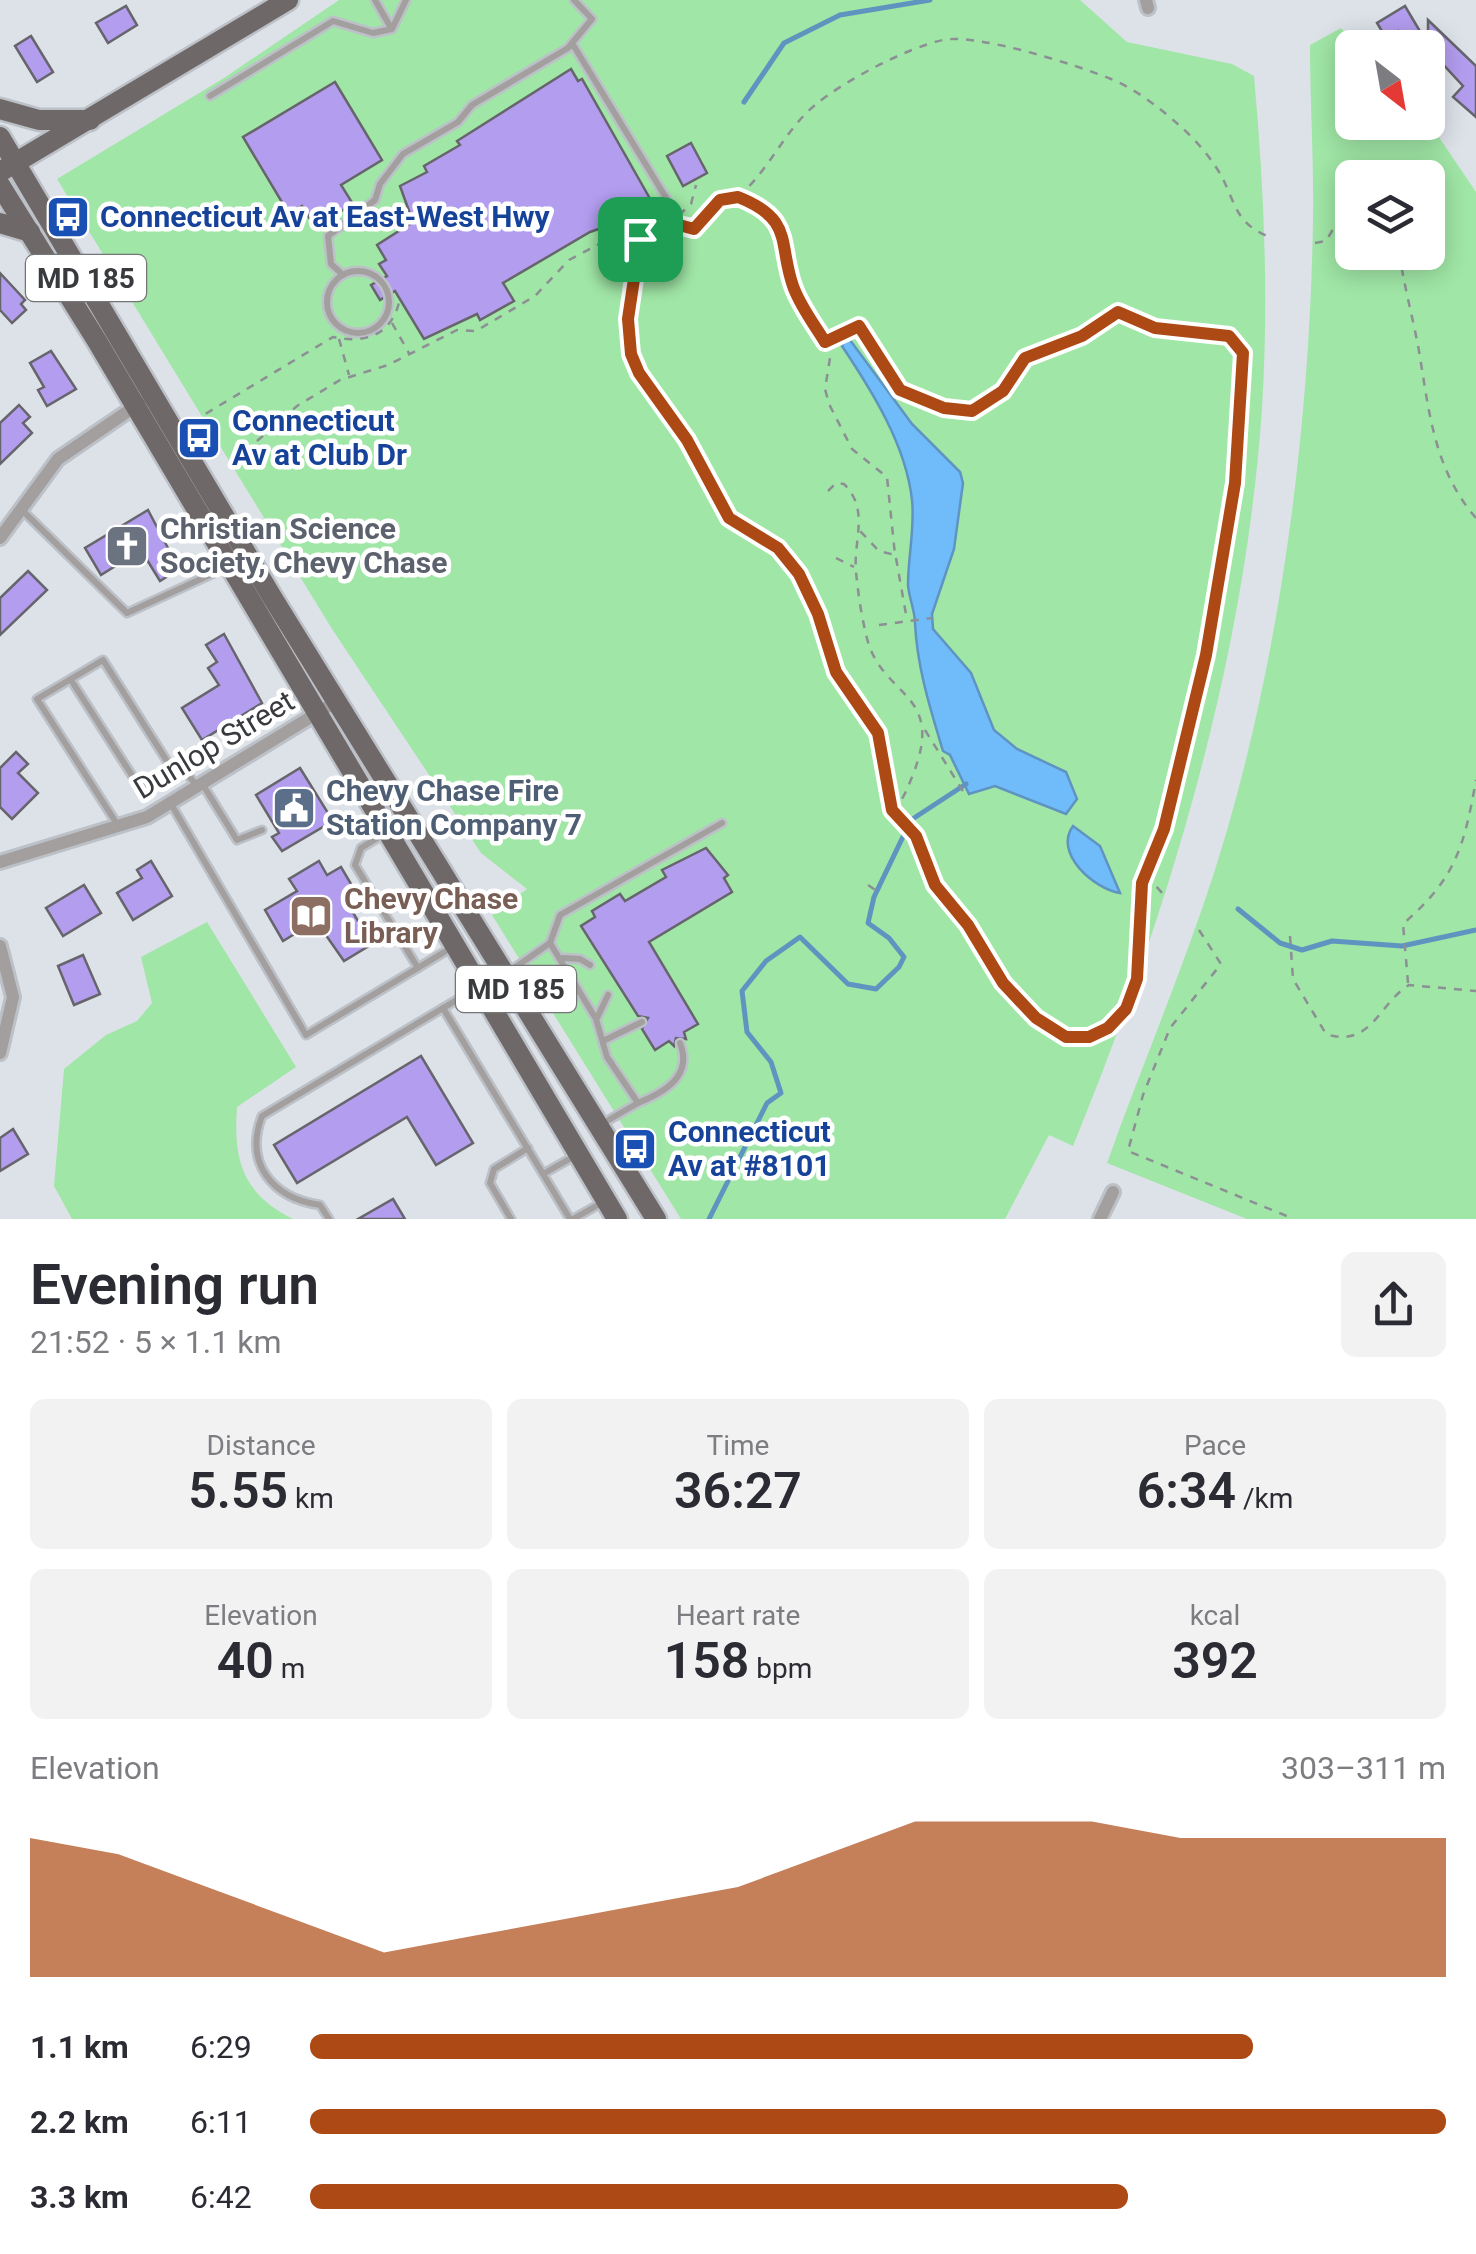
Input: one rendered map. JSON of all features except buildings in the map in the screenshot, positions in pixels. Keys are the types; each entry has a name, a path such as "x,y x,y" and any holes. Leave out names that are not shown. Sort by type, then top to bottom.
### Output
{"main road":[{"path":"8,168 288,0"},
{"path":"0,109 39,120 92,120"},
{"name":"MD 185","path":"0,136 8,168 154,394 328,707 354,772 617,1219"},
{"name":"MD 185","path":"0,186 228,567 328,707 374,761 656,1219"},
{"path":"0,223 30,232"}],"street":[{"path":"0,538 58,459 154,394"},
{"name":"Dunlop Street","path":"0,862 119,827 171,804 328,707"},
{"path":"0,946 12,997 0,1053"},
{"path":"1100,1219 1113,1192"}],"lane":[{"path":"376,0 392,29"},
{"path":"392,29 406,0"},
{"path":"343,275 331,264 328,236 375,200 380,184 403,154 458,122 472,105 572,43 592,19 574,0"},
{"path":"210,96 332,21 373,33 392,29"},
{"path":"572,43 668,202 669,213 652,228"},
{"path":"364,272 374,276 388,293 386,316 367,332 341,329 330,317 328,293 343,275 364,272"},
{"path":"21,509 126,613 228,567"},
{"path":"119,827 37,700 103,660 172,768"},
{"path":"71,680 140,788 179,764 200,786 237,840 262,830"},
{"path":"354,772 374,761"},
{"path":"171,804 306,1035 457,945"},
{"path":"506,973 550,943 560,915 722,823"},
{"path":"390,831 362,848 354,865 418,968"},
{"path":"550,943 596,1019 603,1042 638,1104"},
{"path":"562,958 580,959 590,965"},
{"path":"329,1219 320,1205 287,1196 267,1180 257,1162 254,1137 262,1116 481,986"},
{"path":"596,1019 608,995"},
{"path":"444,1008 572,1219 606,1200"},
{"path":"603,1042 642,1022"},
{"path":"599,1126 657,1096 680,1076 684,1059 680,1042"},
{"path":"511,1219 490,1183 494,1170 528,1148"},
{"path":"543,1174 579,1154"}],"path":[{"path":"738,197 764,174 794,125 818,103 898,56 944,40 984,39 1113,79 1155,105 1198,144 1221,176 1238,218 1266,236"},
{"path":"696,185 691,204 668,222 694,229 720,200 738,197 756,204 774,221 788,252 798,299 825,342 830,358 825,389 828,404 852,449 887,478 908,620"},
{"path":"1315,244 1326,240 1335,226"},
{"path":"256,442 297,406 349,376 410,356 457,330 476,331 534,296 568,260 599,244 612,248 640,239 652,228"},
{"path":"640,239 629,299 631,354 651,392 687,440 729,518 778,548 799,574 818,614 836,672 878,733 892,810 897,821 914,834 926,870 968,925 1003,983 1036,1018 1066,1037 1089,1037 1108,1028 1126,1009 1137,979 1136,938 1145,874 1164,829 1206,655 1235,483 1243,353 1229,336 1155,328 1118,312 1082,336 1025,358 1003,391 972,411 944,408 900,390 859,326 825,342"},
{"path":"1401,270 1430,423 1452,483 1476,518"},
{"path":"192,422 333,337 366,340 392,321 400,298"},
{"path":"392,321 410,356"},
{"path":"339,338 349,376"},
{"path":"828,491 836,483 844,484 860,511 856,568 866,638 874,660 916,705 923,727 966,796"},
{"path":"860,531 879,550 896,555"},
{"path":"836,558 856,568"},
{"path":"879,624 932,618"},
{"path":"892,810 900,804 914,770 923,727"},
{"path":"1409,985 1403,957 1403,924 1448,880 1462,850 1476,780"},
{"path":"1145,874 1163,894"},
{"path":"868,885 882,894"},
{"path":"1198,930 1221,964 1170,1028 1143,1095 1128,1150 1294,1219"},
{"path":"1290,936 1293,978 1326,1034 1342,1039 1364,1031 1409,985"},
{"path":"1409,985 1476,991"}],"green space":[{"path":"339,0 1080,0 1127,42 1232,64 1254,76 1264,242 1262,408 1239,598 1220,692 1170,877 1108,1058 1073,1146 1049,1135 1005,1219 681,1219 492,915 527,889 481,853 332,629 57,179 224,78"},
{"path":"1335,31 1335,140 1441,140 1476,192 1476,1219 1247,1219 1107,1163 1215,870 1264,680 1299,449 1311,295 1310,45"},
{"path":"207,922 296,1067 237,1107 236,1126 240,1160 252,1187 293,1219 72,1219 54,1186 64,1069 106,1035 137,1021 152,1003 141,957"}],"water":[{"path":"850,340 912,424 960,472 963,483 954,549 932,614 933,629 971,673 994,730 1017,749 1066,772 1077,799 1066,814 995,786 969,794 950,755 943,751 921,671 909,590 913,511 908,479 886,419 842,346"},
{"path":"1073,826 1100,846 1120,893 1099,885 1079,868 1068,847"}],"waterway":[{"path":"744,102 784,43 840,15 930,0"},
{"path":"709,1219 767,1103 781,1093 771,1062 747,1032 742,991 766,961 800,937 848,984 876,989 904,957 889,938 868,923 874,897 911,820 966,784"},
{"path":"1238,909 1280,943 1302,950 1332,941 1402,946 1476,930"}],"place":[{"name":"Connecticut Av at East-West Hwy","path":"68,217"},
{"name":"Connecticut Av at Club Dr","path":"199,438"},
{"name":"Christian Science Society, Chevy Chase","path":"127,546"},
{"name":"Chevy Chase Fire Station Company 7","path":"294,808"},
{"name":"Chevy Chase Library","path":"311,916"},
{"name":"Connecticut Av at #8101","path":"635,1149"}],"route":[{"path":"738,197 756,204 774,221 783,237 798,299 825,342 859,326 900,390 916,400 944,408 972,411 983,406 1003,391 1010,375 1025,358 1082,336 1118,312 1155,328 1229,336 1238,344 1243,353 1235,483 1224,528 1206,655 1164,829 1152,848 1142,883 1136,938 1137,979 1126,1009 1108,1028 1089,1037 1066,1037 1036,1018 1003,983 968,925 926,870 916,836 897,821 892,810 878,733 836,672 818,614 799,574 778,548 744,531 729,518 687,440 639,373 631,354 628,319 640,239 668,222 694,229 720,200 738,197"}]}
